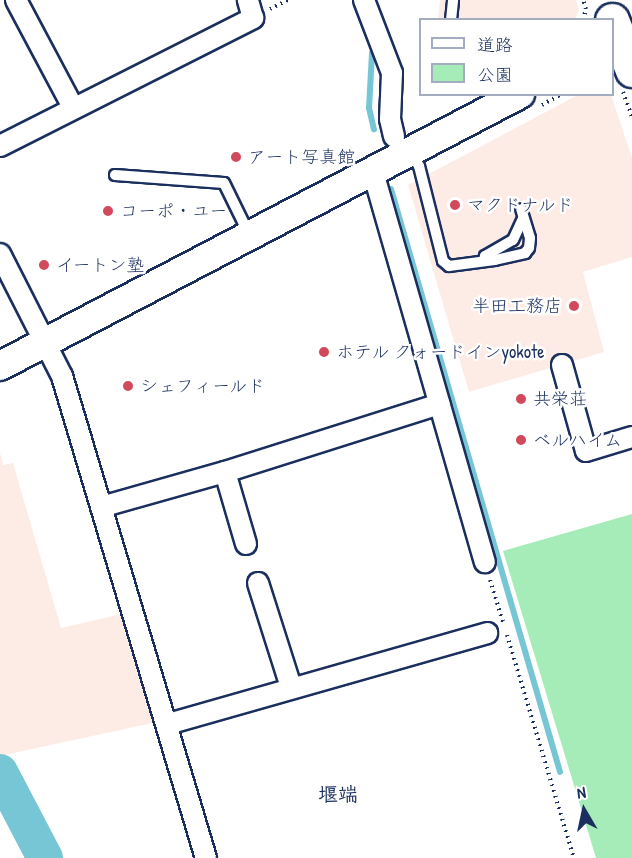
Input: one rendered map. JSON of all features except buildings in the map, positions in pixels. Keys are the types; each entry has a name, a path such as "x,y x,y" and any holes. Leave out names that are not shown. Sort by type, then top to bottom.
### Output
{"highway":[{"path":"605,0 611,18"},
{"path":"614,28 620,46"}],"street":[{"path":"16,0 73,107"},
{"path":"0,146 73,107 253,18 248,0"},
{"path":"364,0 392,73 390,119 399,147"},
{"path":"0,366 373,172 399,147 515,96"},
{"path":"373,172 485,562"},
{"path":"0,254 62,376 168,724 206,858"},
{"path":"562,365 586,451 632,437"},
{"path":"101,507 225,472 440,404"},
{"path":"225,472 246,544"},
{"path":"258,583 291,687"},
{"path":"168,724 291,687 487,633"}],"lane":[{"path":"451,18 453,0"},
{"path":"399,147 414,158 418,166 443,261 449,266 495,260 527,250 530,238 522,214 513,240 485,256 483,260"},
{"path":"115,176 224,183 250,236"}],"path":[{"path":"583,0 586,9 584,18"},
{"path":"620,46 632,117"},
{"path":"485,562 574,858"}],"shaded area":[{"path":"440,0 576,0 579,10 575,18 438,18"},
{"path":"576,96 611,96 632,158 632,257 583,272 604,352 469,392 408,185"},
{"path":"0,453 3,465 13,463 61,628 126,613 157,722 0,756"}],"green space":[{"path":"632,514 632,858 596,858 503,551"}],"waterway":[{"path":"372,53 369,108 374,129"},
{"path":"391,189 560,772"},
{"path":"0,772 45,858"}],"place":[{"name":"アート写真館","path":"236,157"},
{"name":"マクドナルド","path":"455,205"},
{"name":"コーポ・ユー","path":"108,211"},
{"name":"イートン塾","path":"44,265"},
{"name":"半田工務店","path":"574,306"},
{"name":"ホテル クォードインyokote","path":"324,352"},
{"name":"シェフィールド","path":"128,386"},
{"name":"共栄荘","path":"521,399"},
{"name":"ベルハイム","path":"521,440"}],"district":[{"name":"堰端","path":"338,793"}]}
